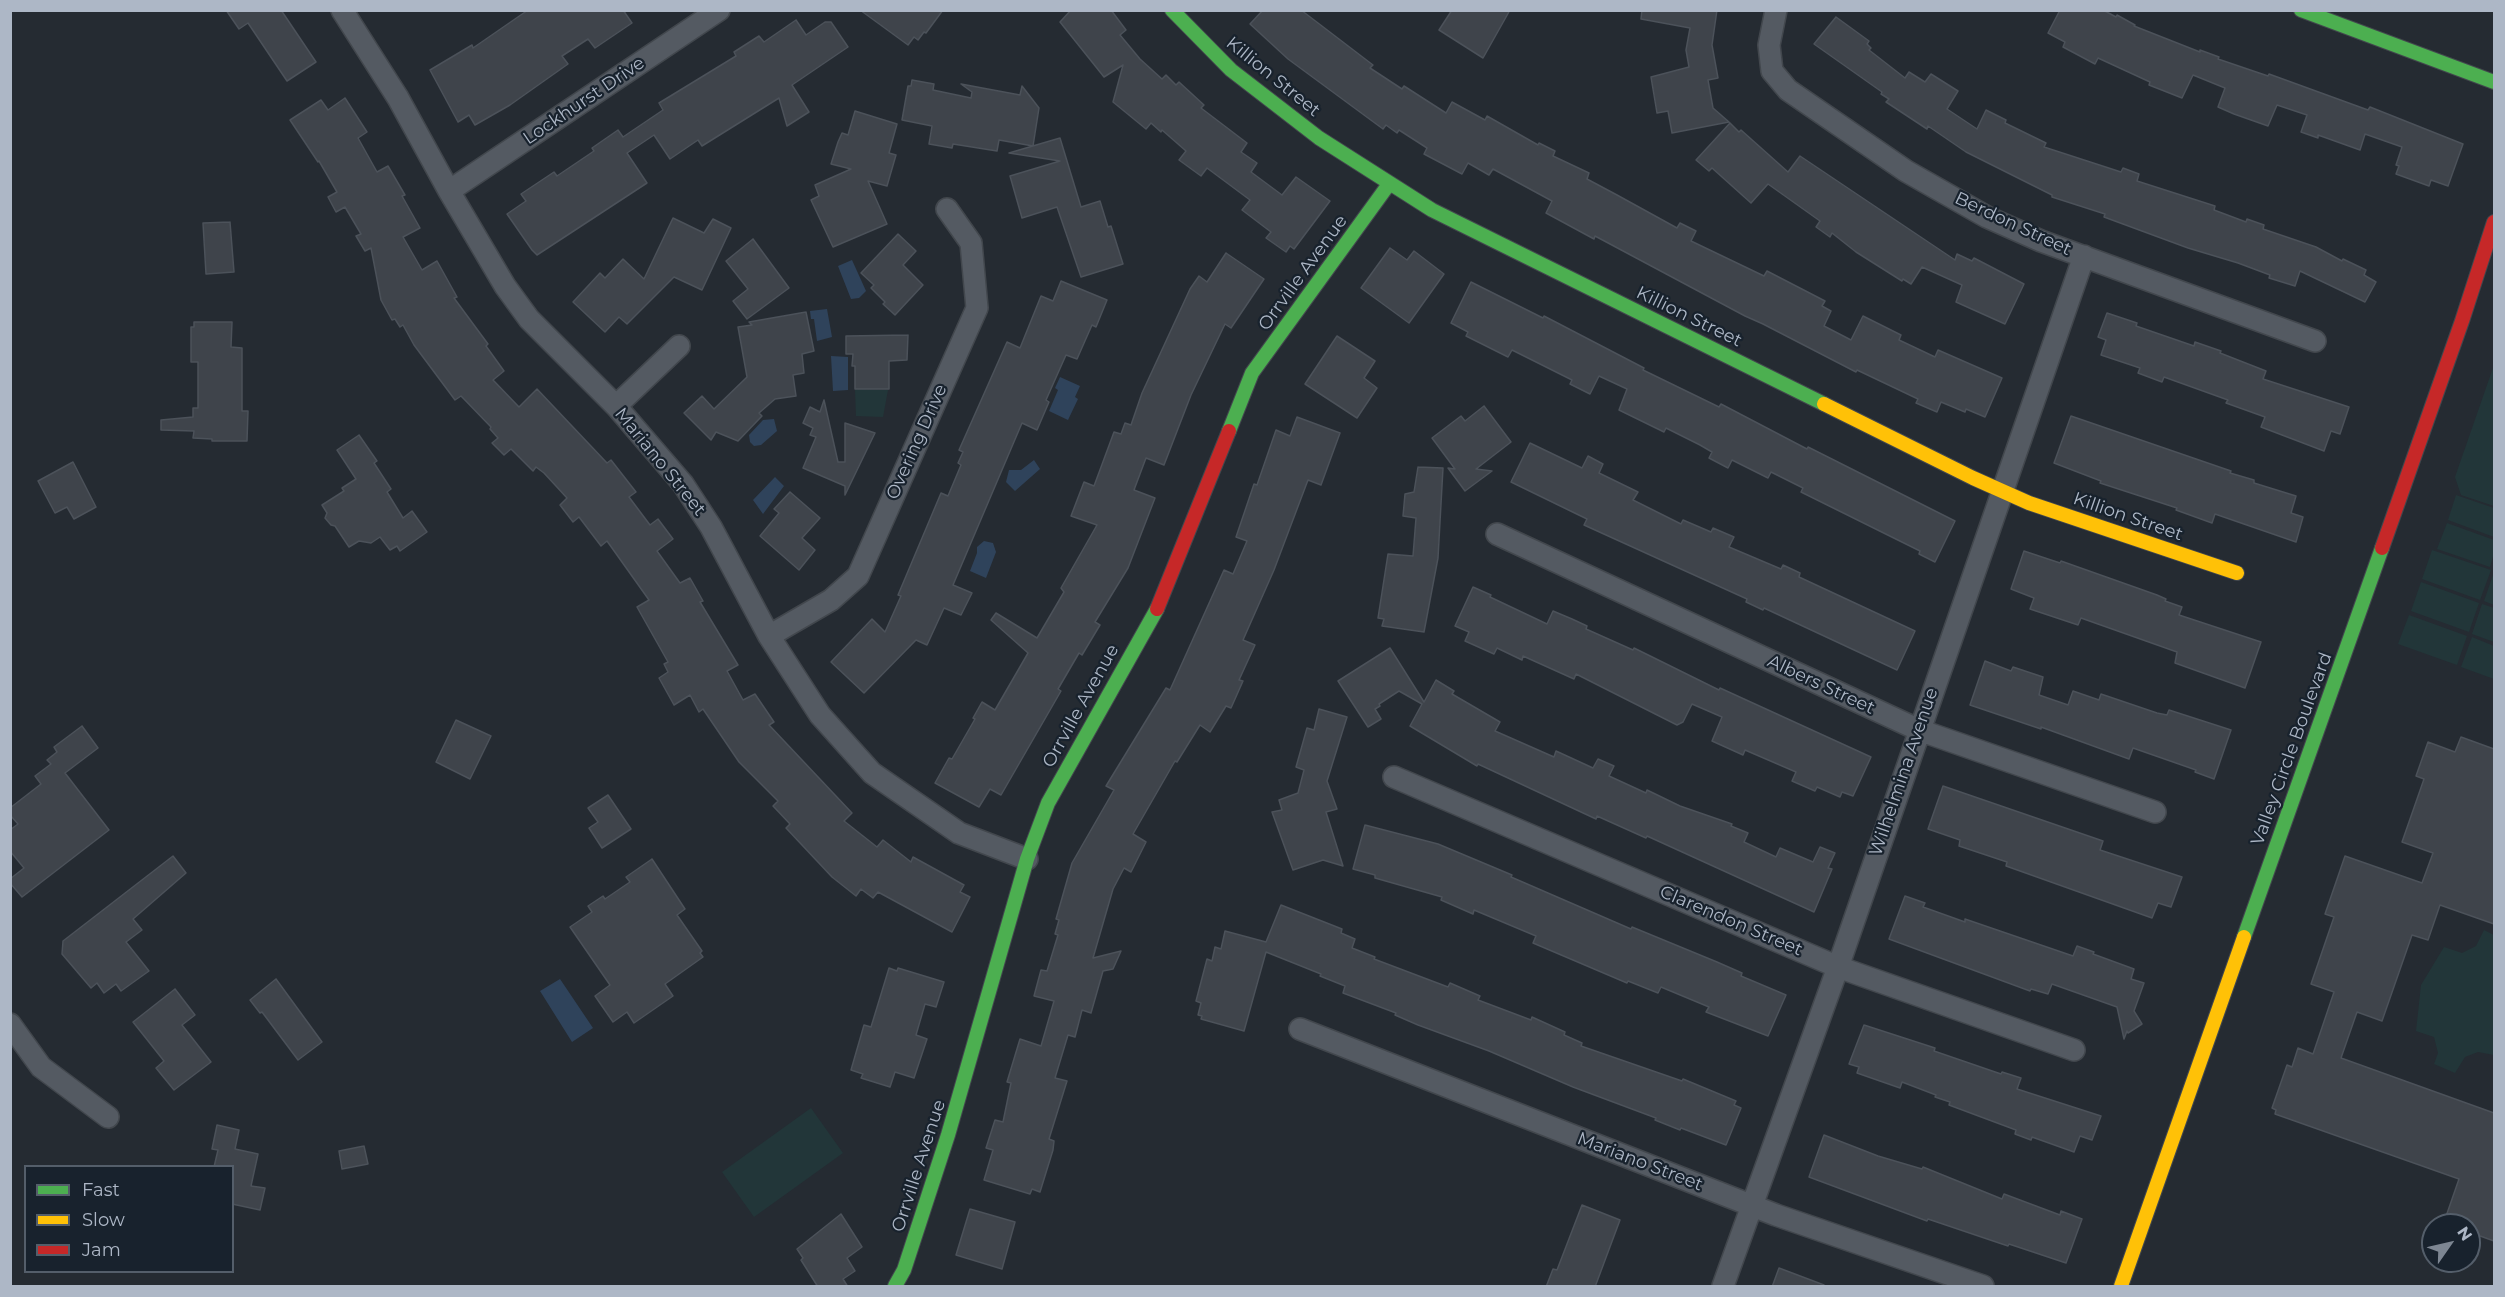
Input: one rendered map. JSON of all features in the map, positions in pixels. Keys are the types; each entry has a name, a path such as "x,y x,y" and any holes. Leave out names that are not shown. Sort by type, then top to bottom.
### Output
{"street":[{"name":"Mariano Street","path":"342,10 398,98 505,286 529,319 616,406 683,484 711,527 769,636 820,716 872,773 959,833 1027,859"},
{"name":"Lockhurst Drive","path":"449,191 719,10"},
{"name":"Killion Street","path":"1172,10 1231,70 1319,138 1432,210 2002,491 2237,573"},
{"name":"Berdon Street","path":"1776,10 1769,45 1772,71 1788,90 1906,171 1987,217 2041,241 2315,341"},
{"path":"2301,10 2494,82"},
{"name":"Orrville Avenue","path":"895,1287 904,1270 948,1135 1027,859 1048,803 1156,610 1252,373 1389,184"},
{"name":"Overing Drive","path":"769,636 831,600 858,576 977,308 972,243 947,209"},
{"name":"Valley Circle Boulevard","path":"2121,1287 2458,332 2494,222"},
{"name":"Wilhelmina Avenue","path":"1723,1287 1838,966 2084,256"},
{"path":"616,406 679,346"},
{"name":"Albers Street","path":"1497,534 1919,730 2155,812"},
{"name":"Clarendon Street","path":"1394,777 1838,966 2073,1050"},
{"path":"10,1024 41,1066 108,1117"},
{"name":"Mariano Street","path":"1300,1029 1753,1205 1983,1287"}],"green space":[{"path":"2494,365 2494,506 2461,495 2455,477"},
{"path":"855,389 888,390 883,417 856,416"},
{"path":"2456,495 2494,508 2494,537 2448,520"},
{"path":"2447,523 2494,540 2494,553 2490,567 2437,549"},
{"path":"2432,550 2491,570 2480,600 2422,579"},
{"path":"2494,572 2494,605 2484,601"},
{"path":"2421,582 2479,603 2469,632 2411,611"},
{"path":"2482,604 2494,608 2494,642 2472,634"},
{"path":"2409,615 2467,636 2457,665 2398,644"},
{"path":"2472,637 2494,646 2494,679 2461,667"},
{"path":"2484,930 2494,935 2494,1055 2478,1052 2465,1057 2455,1073 2434,1064 2438,1053 2434,1037 2416,1031 2421,985 2444,947 2462,953 2476,946"},
{"path":"811,1108 843,1153 754,1217 722,1172"}],"water":[{"path":"852,260 866,291 859,298 851,299 838,266"},
{"path":"827,309 832,337 817,341 814,319 811,319 810,311"},
{"path":"831,356 848,357 848,390 833,391"},
{"path":"1060,377 1080,386 1075,397 1078,399 1068,420 1049,411 1058,390 1055,388"},
{"path":"774,419 777,431 761,445 754,446 750,442 749,435 763,420"},
{"path":"1034,460 1040,469 1015,491 1006,482 1009,470 1021,470"},
{"path":"775,477 784,486 763,514 753,500"},
{"path":"984,541 993,543 996,552 986,578 970,571 977,547"},
{"path":"560,979 593,1028 572,1042 540,991"}],"building":[{"path":"226,10 281,10 316,62 287,81 248,23 239,29"},
{"path":"528,10 623,10 632,23 595,48 588,39 562,56 568,64 510,105 475,125 469,115 458,122 430,70 472,45 473,48"},
{"path":"860,10 943,10 926,33 924,32 918,40 914,37 908,45"},
{"path":"1071,10 1111,10 1126,30 1120,35 1140,59 1162,79 1166,75 1176,85 1179,82 1204,105 1201,108 1247,143 1241,152 1257,163 1251,172 1282,195 1296,177 1330,201 1294,249 1290,246 1286,252 1266,238 1271,232 1242,210 1250,200 1207,168 1201,176 1179,160 1186,151 1162,130 1161,132 1151,123 1146,129 1113,102 1123,65 1104,77 1060,22"},
{"path":"1263,10 1301,10 1373,65 1370,68 1402,89 1404,86 1446,113 1452,102 1485,120 1487,116 1538,145 1539,143 1555,151 1553,156 1589,173 1587,179 1677,228 1680,223 1696,231 1691,241 1764,276 1767,271 1825,301 1822,306 1831,311 1824,326 1851,340 1863,316 1901,335 1899,340 1935,357 1938,350 2002,378 1985,417 1941,402 1937,412 1916,403 1918,399 1857,370 1856,372 1595,236 1594,239 1546,213 1552,201 1493,169 1489,175 1468,163 1462,174 1424,154 1427,148 1399,130 1397,133 1386,125 1383,129 1288,59 1250,24"},
{"path":"1452,10 1510,10 1483,58 1439,30"},
{"path":"1642,10 1717,10 1712,45 1718,78 1708,80 1713,108 1729,122 1672,133 1668,111 1657,113 1651,77 1689,67 1686,50 1690,28 1641,19"},
{"path":"2060,10 2103,10 2116,17 2117,15 2134,26 2200,52 2200,50 2219,57 2218,59 2268,76 2269,74 2368,110 2370,107 2463,144 2448,186 2431,180 2429,186 2396,174 2399,166 2396,165 2402,147 2365,134 2360,150 2318,135 2318,138 2301,132 2307,115 2277,105 2268,126 2218,107 2225,88 2193,75 2182,98 2149,85 2150,82 2098,58 2095,64 2063,47 2065,42 2048,33"},
{"path":"1836,17 1869,41 1867,44 1871,48 1869,50 1905,78 1909,72 1925,82 1931,74 1958,91 1947,109 1977,129 1986,110 2006,120 2005,123 2046,143 2044,147 2121,172 2123,168 2139,174 2137,181 2215,206 2214,210 2246,222 2247,219 2264,225 2263,229 2316,247 2342,261 2343,259 2366,270 2364,275 2376,282 2365,302 2300,271 2295,286 2269,278 2270,275 2238,263 2188,248 2104,217 2105,214 2052,197 1966,152 1928,126 1927,129 1886,102 1889,99 1881,94 1882,92 1814,44"},
{"path":"796,20 806,35 825,22 831,22 848,47 792,85 809,112 787,126 779,98 702,146 698,140 670,159 654,135 627,153 647,183 537,255 532,250 507,214 526,201 521,194 554,172 557,176 594,151 592,148 618,130 623,137 663,110 659,103 736,56 734,52 759,36 764,42"},
{"path":"912,80 934,84 933,90 971,98 972,92 961,84 1020,95 1022,86 1039,108 1033,146 999,140 997,151 953,144 952,148 929,144 932,126 902,120 908,86 911,86"},
{"path":"345,98 367,132 358,138 377,172 388,166 405,195 402,196 420,228 403,237 422,270 437,261 457,297 454,298 488,344 486,346 504,371 493,380 519,407 537,389 607,463 611,460 636,492 629,497 650,525 658,519 673,539 657,551 680,583 690,578 703,601 700,602 738,665 727,671 743,700 755,694 774,722 769,725 852,813 844,821 877,847 883,840 911,862 913,857 964,885 960,892 970,897 952,932 878,892 873,898 861,889 856,896 832,877 786,828 790,824 773,806 778,801 739,762 703,709 699,712 690,695 674,705 659,678 668,672 664,664 668,662 637,607 649,600 607,541 601,546 579,517 573,522 560,505 567,498 544,473 536,467 533,471 511,449 504,455 492,443 498,438 490,429 491,427 461,396 455,400 414,345 403,325 400,327 395,319 392,320 381,300 371,248 365,251 356,236 361,234 345,207 336,212 328,197 337,192 319,161 290,120 321,100 328,110"},
{"path":"855,111 897,124 889,153 896,155 887,186 868,181 887,224 833,247 811,200 819,196 815,185 851,169 831,164 842,133 848,135"},
{"path":"1730,123 1788,172 1800,156 1955,260 1957,254 1972,261 1974,258 2024,284 2005,324 1956,302 1962,285 1922,267 1911,284 1903,279 1902,281 1856,252 1832,233 1830,237 1816,227 1820,221 1768,184 1751,203 1712,168 1709,171 1696,160"},
{"path":"1060,138 1081,207 1100,201 1123,264 1081,277 1057,207 1022,218 1010,176 1060,161 1009,153"},
{"path":"673,218 704,233 713,219 731,228 702,290 674,277 627,324 619,317 605,332 573,302 600,273 605,278 623,259 644,279"},
{"path":"230,222 234,272 206,274 203,223"},
{"path":"898,234 916,251 903,265 923,285 895,315 871,288 874,285 861,273"},
{"path":"753,239 789,288 747,319 733,301 748,289 726,261"},
{"path":"1390,248 1407,260 1414,251 1444,274 1409,323 1361,288"},
{"path":"1226,253 1264,279 1231,328 1225,324 1191,395 1164,465 1146,458 1134,490 1155,498 1128,568 1095,622 1100,625 1082,655 1079,653 1058,689 1061,691 1001,795 990,789 979,807 935,783 949,758 952,759 982,702 995,710 1028,653 991,620 996,613 1037,638 1064,592 1061,588 1097,525 1071,516 1084,482 1094,486 1114,432 1121,434 1125,423 1131,425 1142,393 1190,289 1199,276 1207,282"},
{"path":"1061,281 1107,300 1096,327 1092,325 1077,359 1066,355 1046,400 1049,402 1037,430 1022,423 953,585 972,593 961,615 944,608 927,645 916,640 864,693 831,662 872,619 885,632 941,493 948,496 961,465 958,463 963,452 959,450 1007,342 1020,348 1041,296 1053,301"},
{"path":"1471,282 1543,318 1544,316 1644,368 1643,370 1719,407 1721,404 1955,521 1935,562 1919,554 1920,551 1801,492 1803,488 1771,472 1768,478 1732,460 1728,468 1709,458 1712,452 1700,445 1666,428 1664,432 1619,410 1627,389 1599,376 1590,394 1570,384 1572,380 1512,350 1508,357 1466,336 1468,332 1451,323"},
{"path":"806,312 814,351 802,354 804,373 793,375 796,396 775,399 759,413 762,416 738,441 716,432 711,440 684,413 702,396 714,409 747,377 738,327 752,325 749,322"},
{"path":"2107,313 2137,323 2136,326 2194,346 2195,342 2221,351 2220,353 2266,371 2263,379 2349,407 2340,434 2331,431 2324,451 2261,427 2265,417 2226,403 2228,400 2164,377 2162,382 2138,373 2140,368 2101,355 2106,340 2098,337"},
{"path":"194,322 232,322 231,347 242,348 242,411 248,411 247,441 212,441 212,439 193,438 194,431 161,430 161,420 193,417 193,408 198,408 198,362 191,362 191,327 194,327"},
{"path":"908,335 907,360 889,361 889,389 855,389 853,354 846,354 846,336"},
{"path":"1337,336 1375,361 1364,378 1377,388 1357,418 1305,384"},
{"path":"824,400 838,462 845,462 845,423 875,433 845,495 845,486 803,468 816,437 810,435 813,428 803,423 810,407 820,412"},
{"path":"1484,406 1511,442 1476,469 1492,471 1465,491 1448,468 1455,469 1432,438 1461,416 1465,421"},
{"path":"2071,416 2231,471 2230,473 2254,480 2254,483 2296,496 2291,513 2303,517 2296,542 2215,514 2212,523 2176,510 2177,508 2100,483 2101,481 2054,463"},
{"path":"1297,417 1340,433 1321,485 1308,480 1274,570 1243,640 1255,645 1239,680 1243,681 1231,708 1226,706 1210,732 1200,725 1177,762 1175,761 1133,834 1146,842 1131,872 1124,868 1113,889 1093,958 1121,951 1113,969 1103,971 1091,1013 1082,1010 1075,1037 1068,1035 1055,1078 1067,1081 1049,1139 1054,1141 1053,1150 1040,1192 1032,1189 1030,1194 984,1180 993,1150 986,1148 995,1120 1003,1122 1011,1083 1007,1082 1020,1039 1041,1046 1054,1001 1034,996 1041,970 1047,971 1058,935 1055,934 1059,920 1056,919 1072,863 1114,790 1106,786 1166,688 1170,690 1224,570 1233,574 1247,541 1236,537 1276,430 1290,436"},
{"path":"359,435 377,461 374,463 391,489 387,492 403,518 412,511 427,532 400,551 397,546 390,550 380,537 371,543 359,541 349,547 335,526 325,518 327,513 322,505 344,491 342,488 356,479 337,450"},
{"path":"1530,443 1582,468 1588,456 1603,464 1599,473 1638,492 1633,500 1681,524 1683,520 1711,532 1713,528 1734,537 1729,547 1781,569 1783,565 1800,573 1799,577 1915,631 1897,670 1764,608 1763,610 1746,602 1747,599 1584,525 1587,519 1511,482"},
{"path":"73,462 96,507 74,519 67,507 55,513 38,481"},
{"path":"1418,467 1443,468 1438,558 1424,632 1382,626 1384,619 1378,618 1388,554 1413,556 1416,518 1403,516 1405,494 1414,492"},
{"path":"790,492 820,518 802,538 815,550 799,570 760,536 779,513 774,509"},
{"path":"2024,551 2060,563 2061,561 2157,595 2166,599 2165,601 2182,607 2179,615 2261,642 2245,688 2175,663 2177,652 2081,618 2078,625 2030,609 2034,598 2011,589"},
{"path":"1473,587 1547,624 1553,611 1572,619 1587,626 1586,629 1633,650 1634,648 1719,690 1720,688 1871,757 1853,796 1842,792 1840,797 1817,787 1815,791 1792,781 1796,772 1745,750 1743,755 1712,741 1722,717 1692,704 1683,722 1677,725 1576,674 1574,679 1523,656 1522,660 1497,648 1494,654 1465,641 1469,632 1455,626"},
{"path":"1390,648 1424,702 1436,680 1454,691 1452,694 1500,722 1495,731 1554,757 1556,751 1593,768 1598,759 1614,766 1609,776 1646,793 1647,790 1680,806 1732,824 1731,826 1748,833 1744,842 1776,857 1780,848 1813,862 1820,847 1835,853 1828,868 1832,869 1814,912 1647,836 1646,838 1597,816 1596,819 1478,764 1477,766 1410,726 1422,704 1399,691 1379,704 1380,706 1375,709 1381,719 1368,727 1338,681"},
{"path":"1985,661 2011,671 2013,667 2043,677 2039,695 2068,705 2073,691 2099,700 2101,694 2157,713 2167,715 2169,710 2231,730 2214,779 2195,772 2196,770 2133,748 2129,759 2041,727 2041,729 1970,705"},
{"path":"1319,709 1347,717 1327,781 1337,809 1326,812 1343,866 1323,860 1293,870 1272,812 1282,810 1279,800 1298,793 1304,770 1296,767 1307,728 1314,730"},
{"path":"456,720 491,736 470,779 436,762"},
{"path":"82,726 98,748 65,773 109,830 22,897 10,883 10,879 24,868 10,851 10,830 18,824 10,815 10,808 41,784 35,776 51,764 47,760 57,752 54,747"},
{"path":"2461,737 2494,749 2494,924 2440,905 2428,940 2412,935 2382,1021 2357,1012 2341,1058 2494,1113 2494,1241 2481,1236 2481,1213 2447,1213 2459,1179 2275,1114 2276,1110 2272,1108 2287,1065 2292,1067 2298,1048 2313,1054 2334,992 2311,984 2334,917 2325,914 2345,856 2422,883 2433,853 2402,842 2424,779 2416,776 2428,742 2455,752"},
{"path":"1943,786 2103,841 2100,850 2182,877 2171,907 2158,903 2152,918 2006,866 2007,862 1959,846 1960,840 1928,829"},
{"path":"608,795 631,829 602,848 589,828 598,822 588,808"},
{"path":"1365,825 1438,844 1631,929 1632,927 1717,962 1742,973 1741,976 1786,995 1768,1036 1706,1012 1709,1007 1661,987 1658,993 1628,981 1627,983 1533,943 1536,936 1474,910 1473,914 1441,900 1442,897 1375,878 1375,875 1353,869"},
{"path":"173,856 186,873 133,919 142,930 126,942 149,971 121,991 116,984 104,993 97,983 91,988 62,954 63,941"},
{"path":"652,859 685,909 677,915 702,951 700,953 703,957 665,984 673,996 634,1023 627,1012 613,1022 595,996 610,985 570,927 592,912 588,906 603,896 605,899 630,882 626,877"},
{"path":"1905,896 1925,903 1923,907 1965,922 1965,919 2073,956 2077,946 2134,969 2131,979 2144,983 2134,1011 2142,1024 2128,1033 2127,1031 2124,1039 2117,1007 2052,984 2048,994 2031,989 2030,991 1889,939"},
{"path":"1281,905 1342,929 1341,933 1355,939 1352,948 1375,957 1374,959 1448,987 1450,983 1480,996 1478,1000 1531,1020 1532,1017 1565,1032 1564,1035 1582,1043 1581,1046 1682,1081 1683,1079 1736,1101 1734,1105 1741,1108 1726,1145 1681,1128 1680,1130 1655,1120 1656,1118 1573,1087 1489,1051 1418,1025 1395,1015 1396,1013 1343,993 1345,986 1320,976 1321,974 1266,952 1244,1031 1201,1019 1202,1016 1198,1015 1201,1003 1196,1001 1207,959 1212,961 1215,947 1221,949 1225,931 1266,942"},
{"path":"889,968 897,971 898,968 944,982 936,1007 925,1004 916,1035 927,1039 914,1078 895,1072 890,1087 861,1078 863,1074 851,1070 864,1025 871,1027"},
{"path":"276,979 322,1042 298,1060 262,1012 260,1013 250,1000"},
{"path":"175,989 195,1015 182,1025 211,1062 174,1090 156,1068 164,1061 133,1022"},
{"path":"1864,1025 1935,1048 1934,1051 2001,1074 2002,1072 2021,1078 2017,1089 2101,1116 2092,1140 2080,1136 2074,1152 2032,1137 2031,1140 2015,1134 2016,1130 1949,1105 1950,1102 1935,1097 1936,1095 1902,1082 1900,1088 1857,1073 1859,1067 1849,1064"},
{"path":"217,1125 239,1130 235,1149 258,1154 251,1186 265,1188 260,1210 234,1204 234,1165 214,1165 218,1150 212,1149"},
{"path":"1824,1135 1878,1156 1922,1169 1923,1167 2002,1199 2004,1194 2060,1215 2061,1211 2082,1219 2066,1263 1928,1219 1927,1221 1809,1177"},
{"path":"364,1146 368,1164 342,1169 339,1151"},
{"path":"1582,1205 1620,1220 1595,1287 1546,1287 1553,1269 1557,1270"},
{"path":"970,1209 1015,1222 1002,1269 956,1255"},
{"path":"841,1214 862,1247 847,1258 855,1271 843,1279 848,1287 818,1287 801,1260 803,1258 797,1249"},
{"path":"1779,1268 1824,1285 1824,1287 1772,1287"}],"traffic: fast":[{"path":"1172,10 1231,70 1319,138 1432,210 1824,404"},
{"path":"2301,10 2494,82"},
{"path":"1229,431 1252,373 1389,184"},
{"path":"2244,937 2382,548"},
{"path":"895,1286 904,1270 948,1135 1027,859 1048,803 1157,609"}],"traffic: slow":[{"path":"1824,404 1973,478 2029,503 2237,573"},
{"path":"2121,1286 2244,937"}],"traffic: jam":[{"path":"2382,548 2462,321 2494,222"},
{"path":"1157,609 1229,431"}]}
